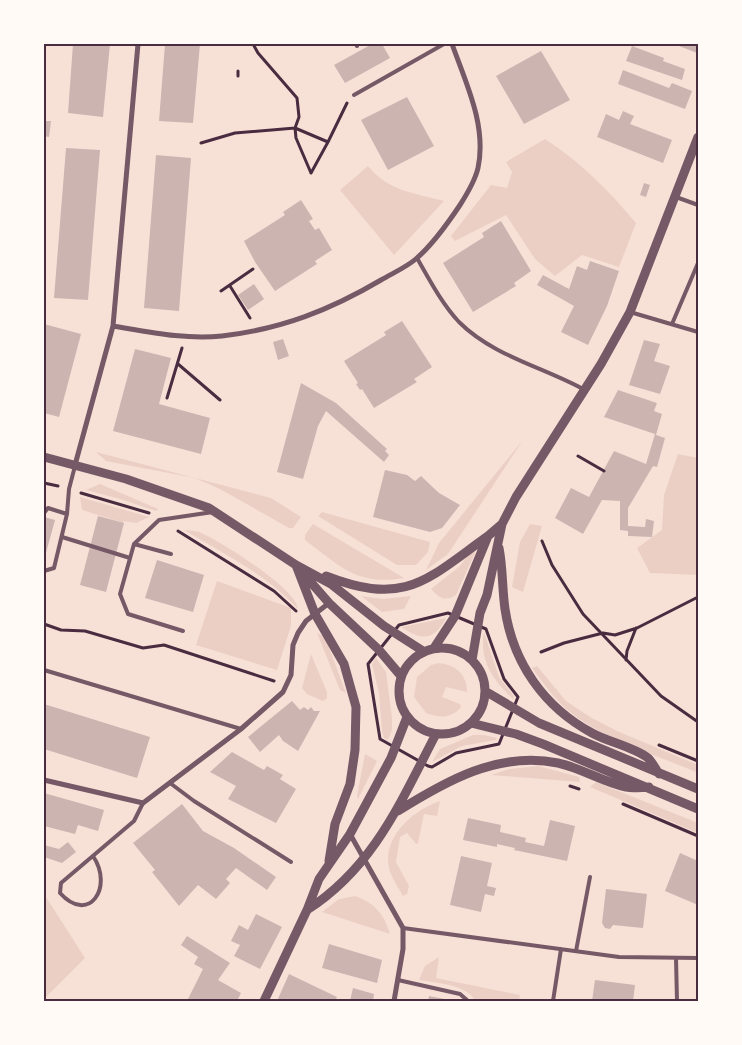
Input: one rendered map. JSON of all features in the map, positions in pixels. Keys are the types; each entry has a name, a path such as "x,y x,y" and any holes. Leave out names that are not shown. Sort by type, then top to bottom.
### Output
{"street":[{"path":"75,466 113,326 138,44"},
{"path":"113,326 164,335 220,336 259,331 314,315 350,298 417,258 451,220 469,190 478,168 480,144 478,120 452,44"},
{"path":"472,660 480,613 502,524 516,497 585,390 630,312 676,198 698,137"},
{"path":"44,457 158,488 215,511 296,565 331,584 384,626 424,651"},
{"path":"296,565 362,588 385,591 432,577 502,524"},
{"path":"434,648 455,616 488,536"},
{"path":"499,542 503,596 508,624 529,676 555,709 592,733 647,758 659,774"},
{"path":"296,565 329,603 371,642 401,676"},
{"path":"296,565 315,614 344,664 350,681 356,719 355,750 350,784 336,824 329,864"},
{"path":"44,780 143,802 240,728 288,685 291,675 293,645 298,633 306,621 329,603"},
{"path":"434,648 456,650 472,660 480,670 485,691 483,705 471,724 457,731 436,734 416,726 407,717 399,697 401,676 407,665 424,651 434,648"},
{"path":"485,691 539,723 698,789"},
{"path":"264,1001 307,910 319,879 350,834 391,758 407,717"},
{"path":"471,724 516,734 649,787 698,809"},
{"path":"307,910 329,896 365,857 398,811 436,734"},
{"path":"398,811 435,788 476,769 512,761 558,763 628,788 649,787"},
{"path":"350,834 365,857 403,928 404,939 394,1001"}],"lane":[{"path":"354,95 444,44"},
{"path":"676,198 698,205"},
{"path":"417,258 436,290 459,322 524,364 585,390"},
{"path":"672,324 698,263"},
{"path":"630,312 698,332"},
{"path":"44,572 54,568 68,514 69,489 75,466"},
{"path":"44,513 48,508 68,514"},
{"path":"183,631 128,614 120,594 134,544 159,520 215,511"},
{"path":"62,537 130,558"},
{"path":"134,544 171,554"},
{"path":"44,670 240,728"},
{"path":"170,783 194,801 291,862"},
{"path":"93,856 98,863 102,880 99,892 92,902 82,905 69,902 60,892 61,883 134,821 143,802"},
{"path":"576,951 590,877"},
{"path":"403,928 619,957 698,958"},
{"path":"553,1001 561,949"},
{"path":"676,958 677,1001"},
{"path":"398,980 460,994 468,1001"}],"path":[{"path":"254,44 258,53 297,98 299,117 294,128 296,138 311,173 341,113 354,95"},
{"path":"238,71 238,76"},
{"path":"201,143 235,133 294,128 328,142"},
{"path":"222,291 253,269"},
{"path":"230,286 259,331"},
{"path":"167,398 186,335"},
{"path":"178,364 220,400"},
{"path":"578,456 604,470"},
{"path":"69,489 145,511 274,591 306,621"},
{"path":"542,541 552,565 583,614 661,696 698,722"},
{"path":"542,652 564,643 603,633 615,635 637,628 698,597"},
{"path":"399,625 448,613"},
{"path":"44,624 62,630 85,631 143,648 164,645 288,685"},
{"path":"626,661 627,651 637,628"},
{"path":"486,629 504,679 518,697 516,702"},
{"path":"374,656 368,664 380,739 385,743"},
{"path":"428,766 432,767 456,753 499,744 502,739"},
{"path":"657,744 698,761"},
{"path":"570,786 584,790"},
{"path":"622,803 698,836"}],"shaded area":[{"path":"545,139 571,157 594,178 636,223 619,267 582,255 555,276 535,259 506,215 455,241 451,236 491,185 507,188 512,172 506,162"},
{"path":"368,166 384,181 393,186 444,201 394,255 340,190"},
{"path":"523,440 448,554 426,570 439,543"},
{"path":"96,452 195,478 106,461"},
{"path":"678,454 698,458 698,575 650,573 637,548 662,530 664,495"},
{"path":"195,478 271,498 301,517 293,528 289,528 220,489"},
{"path":"100,484 158,509 156,511 86,490"},
{"path":"80,497 149,517 136,523 123,521 124,523 82,510"},
{"path":"322,512 430,542 428,552 416,565 397,565 318,516"},
{"path":"313,524 404,578 374,579 350,572 305,540 305,535"},
{"path":"530,524 542,526 523,592 512,587 520,542"},
{"path":"184,530 199,532 209,537 256,566 285,590 294,600 298,609 258,575"},
{"path":"471,551 475,553 456,595 445,599 437,595 431,589 460,566"},
{"path":"217,581 291,608 291,626 277,670 196,645"},
{"path":"361,596 383,599 411,596 404,609 382,612"},
{"path":"446,618 437,631 427,636 415,635 401,627"},
{"path":"484,632 499,677 514,696 513,699 499,685 489,669 484,652"},
{"path":"317,633 323,636 327,642 346,693 340,690"},
{"path":"311,654 327,692 327,698 323,701 307,694 302,688"},
{"path":"376,658 386,672 392,718 392,730 388,740 384,738 382,731 379,693 372,664"},
{"path":"439,663 455,668 463,675 467,692 446,687 442,697 460,704 461,707 453,714 445,716 426,713 414,697 417,677 431,665"},
{"path":"537,666 566,701 590,717 617,731 698,765 698,773 626,744 590,726 557,700 532,668"},
{"path":"473,735 497,738 496,740 462,746 432,762 440,749"},
{"path":"365,754 377,761 358,799 357,796"},
{"path":"538,766 579,777 580,782 491,775 509,769"},
{"path":"596,782 698,823 698,833 590,787"},
{"path":"440,801 437,816 424,814 418,843 416,844 407,833 400,837 396,862 409,886 407,894 403,896 389,868 388,856 390,845 402,826 411,818 430,805"},
{"path":"44,894 85,958 44,999"},
{"path":"355,896 368,902 378,910 390,934 322,912 339,899"},
{"path":"439,957 436,978 520,995 519,1001 475,1001 471,995 458,988 442,983 419,980 425,966"}],"building":[{"path":"73,44 110,44 103,117 68,113"},
{"path":"165,44 200,44 193,123 159,121"},
{"path":"372,44 382,44 390,58 345,83 334,65"},
{"path":"674,44 698,44 697,53"},
{"path":"632,46 664,58 663,61 685,69 682,80 626,61"},
{"path":"541,51 570,100 524,124 496,76"},
{"path":"623,70 669,88 672,83 692,91 685,109 618,84"},
{"path":"407,97 434,146 388,170 361,120"},
{"path":"623,111 634,116 630,124 672,140 663,163 597,137 606,114 619,120"},
{"path":"44,121 51,121 49,137 44,136"},
{"path":"66,148 100,150 88,300 54,298"},
{"path":"156,155 191,158 179,311 144,308"},
{"path":"644,183 650,185 646,197 640,195"},
{"path":"301,200 313,219 309,221 315,230 319,228 332,250 315,261 317,264 275,291 255,262 244,241 285,215 283,212"},
{"path":"501,221 531,271 514,283 516,286 473,312 443,263 484,237 482,233"},
{"path":"590,261 619,271 607,306 588,345 561,332 574,306 537,285 543,275 569,289 577,266 587,270"},
{"path":"254,284 264,299 248,310 238,295"},
{"path":"402,321 432,367 414,379 417,382 374,408 362,389 360,390 356,384 358,383 344,361 386,335 384,332"},
{"path":"44,324 81,334 59,417 44,413"},
{"path":"283,339 289,356 278,360 273,342"},
{"path":"644,340 660,344 654,361 670,366 660,394 629,385"},
{"path":"135,349 171,358 159,404 210,418 201,454 113,431"},
{"path":"301,383 336,403 387,449 385,451 389,455 384,462 326,411 318,426 303,479 277,472"},
{"path":"618,390 657,403 654,411 662,414 656,435 665,438 657,467 653,466 628,508 628,526 645,527 646,519 654,521 652,537 628,536 628,531 620,530 620,501 602,500 583,534 555,518 571,488 589,497 614,451 646,464 655,434 604,417"},
{"path":"385,470 407,475 415,481 421,476 439,493 460,505 442,528 430,532 373,517"},
{"path":"98,516 124,523 106,592 80,585"},
{"path":"44,517 55,520 44,560"},
{"path":"157,560 204,575 193,612 145,598"},
{"path":"292,701 300,710 304,707 308,710 311,707 314,711 320,711 298,751 283,741 279,735 260,752 248,737"},
{"path":"44,704 150,737 137,778 44,749"},
{"path":"232,752 264,770 267,766 283,775 280,779 296,789 276,823 228,799 236,786 210,772"},
{"path":"44,793 104,810 98,831 78,825 75,834 44,826"},
{"path":"182,804 203,831 234,848 276,877 267,890 236,868 226,879 230,883 216,899 198,885 179,906 152,872 155,870 133,843"},
{"path":"468,818 501,825 500,832 526,838 525,842 544,846 550,820 575,826 567,861 514,850 515,848 497,844 497,847 463,840"},
{"path":"68,842 76,852 62,863 44,857 44,845 59,849"},
{"path":"680,853 698,861 698,905 665,891"},
{"path":"461,856 492,863 487,886 496,888 494,896 485,894 481,912 450,905"},
{"path":"606,889 647,894 643,928 613,925 610,929 605,928 602,923"},
{"path":"256,914 282,927 260,969 234,956 240,945 231,941 239,925 248,930"},
{"path":"187,936 230,963 218,980 241,993 237,1001 187,1001 203,969 194,964 198,957 181,945"},
{"path":"329,944 382,960 377,983 322,968"},
{"path":"289,974 337,997 335,1001 277,1001"},
{"path":"595,980 635,985 633,1001 592,1001"},
{"path":"353,988 374,994 373,1001 350,1001"},
{"path":"429,996 450,1000 450,1001 428,1001"}]}
